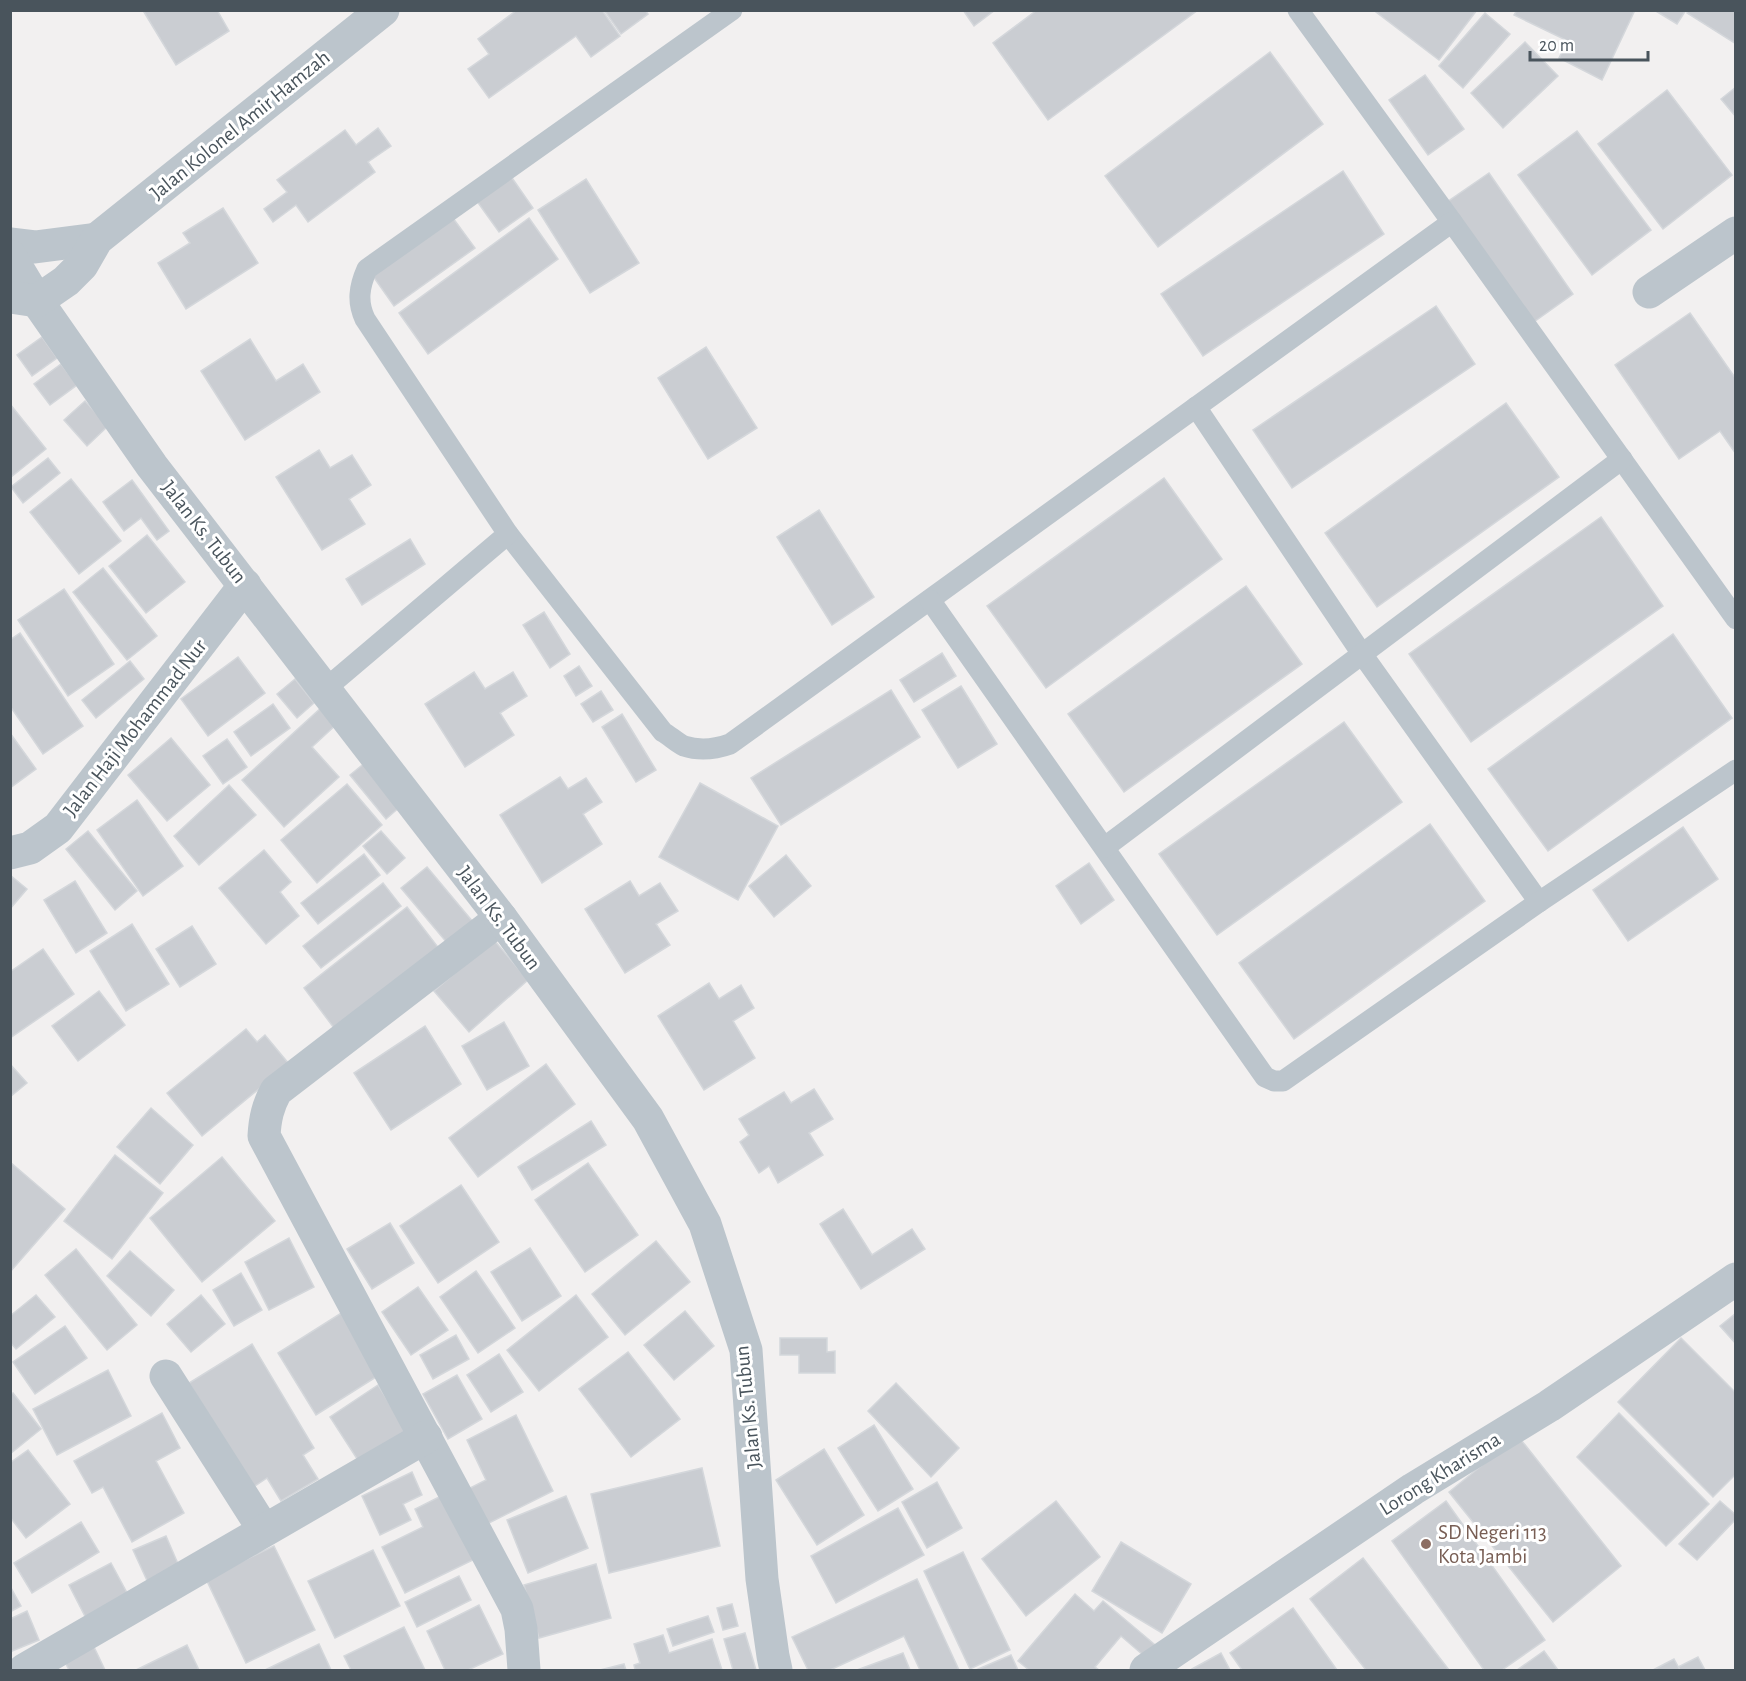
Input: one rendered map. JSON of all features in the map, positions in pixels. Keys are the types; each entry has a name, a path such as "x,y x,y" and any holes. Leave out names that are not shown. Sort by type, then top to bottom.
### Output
{"street":[{"name":"Jalan Kolonel Amir Hamzah","path":"24,299 66,281 82,265 97,239 381,11"},
{"path":"1649,292 1736,233"},
{"path":"10,244 35,247 97,239"},
{"name":"Jalan Ks. Tubun","path":"10,256 24,299 501,918 648,1119 705,1224 746,1350 762,1579 776,1671"},
{"name":"Jalan Haji Mohammad Nur","path":"10,853 30,848 58,828 245,585"},
{"path":"501,918 276,1090 265,1116 264,1136 518,1609 524,1671"},
{"name":"Lorong Kharisma","path":"1146,1671 1413,1489 1549,1406 1736,1279"},
{"path":"166,1376 264,1530"},
{"path":"24,1671 426,1437"}],"lane":[{"path":"732,10 367,269 361,281 360,307 365,319 508,534 663,732 683,746 716,748 730,744 1452,222"},
{"path":"1299,10 1736,619"},
{"path":"1196,407 1362,654 1539,902"},
{"path":"1105,847 1622,459"},
{"path":"324,690 508,534"},
{"path":"930,600 1265,1077 1274,1081 1283,1081 1539,902 1736,770"}],"building":[{"path":"146,10 217,10 229,31 176,65 144,12"},
{"path":"517,10 602,10 620,36 591,57 576,36 489,98 468,69 489,54 478,39"},
{"path":"604,10 645,10 648,14 621,34"},
{"path":"963,10 995,10 974,26"},
{"path":"1037,10 1198,10 1048,120 993,43"},
{"path":"1377,10 1477,10 1439,60 1376,12"},
{"path":"1517,10 1635,10 1602,80 1559,58 1568,41 1514,15"},
{"path":"1654,10 1686,10 1677,24"},
{"path":"1688,10 1736,10 1736,44 1687,13"},
{"path":"1485,13 1510,34 1463,88 1439,66"},
{"path":"1525,42 1558,76 1503,128 1471,93"},
{"path":"1270,52 1323,124 1158,247 1105,176"},
{"path":"1425,75 1464,129 1428,155 1389,100"},
{"path":"1736,87 1736,117 1721,99"},
{"path":"1667,90 1732,175 1663,229 1598,144"},
{"path":"378,128 391,146 368,162 375,172 308,222 296,205 273,222 264,209 287,192 277,180 345,130 356,145"},
{"path":"1577,131 1651,230 1592,275 1518,175"},
{"path":"1343,171 1384,234 1203,356 1161,294"},
{"path":"1489,173 1573,294 1531,324 1447,202"},
{"path":"510,175 533,208 499,232 476,200"},
{"path":"586,179 639,263 590,293 538,210"},
{"path":"223,208 258,263 186,309 158,263 190,243 183,233"},
{"path":"450,214 475,248 394,306 370,272"},
{"path":"529,218 558,259 428,354 399,313"},
{"path":"1436,306 1475,364 1292,488 1253,430"},
{"path":"1690,313 1736,379 1736,454 1720,431 1679,459 1615,365"},
{"path":"42,337 57,358 32,376 17,355"},
{"path":"250,339 276,381 303,364 320,392 245,440 201,371"},
{"path":"706,347 757,428 708,459 658,378"},
{"path":"61,364 77,385 50,405 34,384"},
{"path":"85,401 108,426 87,446 64,420"},
{"path":"1506,403 1559,477 1377,607 1325,533"},
{"path":"10,404 46,449 11,477 10,476"},
{"path":"319,450 330,468 352,455 371,485 349,499 365,524 322,550 276,477"},
{"path":"48,458 60,473 23,503 11,487"},
{"path":"1164,478 1222,559 1046,688 987,606"},
{"path":"71,479 121,541 79,574 30,512"},
{"path":"132,480 169,531 157,540 141,518 124,531 103,502"},
{"path":"819,510 874,597 832,625 777,537"},
{"path":"1601,517 1663,606 1471,742 1409,654"},
{"path":"147,535 185,582 146,613 109,566"},
{"path":"410,539 425,564 362,605 346,579"},
{"path":"103,568 157,636 127,660 73,592"},
{"path":"1246,586 1302,664 1124,792 1068,714"},
{"path":"64,589 114,664 68,696 18,620"},
{"path":"544,612 570,654 550,668 523,625"},
{"path":"20,633 83,726 43,754 10,706 10,640"},
{"path":"1673,634 1732,718 1548,851 1488,769"},
{"path":"942,653 956,676 914,702 900,680"},
{"path":"238,657 265,693 208,736 181,699"},
{"path":"130,661 144,679 96,718 82,700"},
{"path":"579,666 592,686 576,696 564,676"},
{"path":"474,672 485,689 513,672 527,696 500,713 514,735 465,767 425,704"},
{"path":"295,679 314,703 297,718 277,694"},
{"path":"961,686 997,744 958,768 922,710"},
{"path":"891,690 920,737 781,825 751,778"},
{"path":"601,691 613,710 593,722 581,704"},
{"path":"273,704 290,728 251,756 234,732"},
{"path":"324,705 339,722 312,747 339,777 284,827 242,780"},
{"path":"622,714 656,770 636,782 602,727"},
{"path":"1344,722 1402,802 1217,935 1159,854"},
{"path":"10,733 36,769 10,788"},
{"path":"171,738 210,785 167,821 128,775"},
{"path":"227,739 247,767 223,784 203,756"},
{"path":"366,762 401,806 386,819 350,775"},
{"path":"560,777 568,789 586,778 602,802 583,814 602,844 542,883 500,815"},
{"path":"700,783 778,826 738,900 659,857"},
{"path":"347,784 382,825 317,883 281,840"},
{"path":"229,785 256,815 199,865 174,836"},
{"path":"137,800 183,866 143,896 97,830"},
{"path":"1430,824 1485,901 1294,1039 1239,963"},
{"path":"1683,827 1718,879 1628,941 1593,890"},
{"path":"88,831 137,891 115,910 66,849"},
{"path":"381,831 405,858 387,874 363,846"},
{"path":"264,850 291,882 280,892 299,916 266,944 219,888"},
{"path":"364,854 380,875 318,924 301,903"},
{"path":"786,855 811,886 774,917 749,886"},
{"path":"1089,863 1114,900 1081,924 1056,886"},
{"path":"427,867 473,922 448,944 401,888"},
{"path":"10,875 27,889 10,909"},
{"path":"75,881 107,933 76,953 44,900"},
{"path":"630,881 639,896 660,883 678,911 656,924 670,945 625,973 585,909"},
{"path":"383,883 401,906 321,968 303,946"},
{"path":"407,907 444,955 340,1036 304,988"},
{"path":"132,924 169,984 126,1011 90,951"},
{"path":"192,926 216,964 180,987 156,949"},
{"path":"494,940 528,980 469,1032 434,991"},
{"path":"43,949 74,994 10,1038 10,972"},
{"path":"709,983 719,999 741,985 754,1008 733,1021 755,1058 704,1090 658,1016"},
{"path":"99,991 125,1025 78,1061 52,1026"},
{"path":"504,1022 529,1066 487,1090 462,1046"},
{"path":"425,1026 461,1084 391,1130 354,1073"},
{"path":"246,1029 257,1042 265,1035 289,1064 202,1136 167,1093"},
{"path":"10,1064 27,1083 10,1097"},
{"path":"546,1064 575,1104 478,1177 449,1138"},
{"path":"814,1089 833,1119 809,1133 823,1155 778,1183 769,1166 759,1173 740,1142 749,1135 739,1119 784,1092 791,1103"},
{"path":"151,1108 193,1145 160,1184 117,1147"},
{"path":"591,1121 606,1145 532,1190 518,1167"},
{"path":"115,1155 163,1193 112,1259 64,1221"},
{"path":"222,1157 275,1221 202,1282 150,1218"},
{"path":"10,1162 65,1209 10,1272"},
{"path":"588,1163 638,1235 585,1272 535,1200"},
{"path":"461,1185 499,1242 438,1283 400,1226"},
{"path":"843,1209 872,1255 912,1229 925,1249 861,1289 820,1224"},
{"path":"390,1223 414,1263 372,1289 347,1249"},
{"path":"289,1238 314,1287 269,1310 245,1262"},
{"path":"656,1241 690,1282 625,1335 592,1294"},
{"path":"530,1248 561,1296 522,1321 491,1272"},
{"path":"76,1249 137,1325 107,1350 45,1275"},
{"path":"130,1251 174,1290 151,1316 107,1276"},
{"path":"476,1271 515,1328 478,1353 440,1297"},
{"path":"241,1273 262,1310 234,1326 213,1290"},
{"path":"418,1287 448,1330 411,1355 382,1312"},
{"path":"36,1295 55,1317 16,1349 10,1342 10,1316"},
{"path":"201,1295 225,1324 191,1352 167,1324"},
{"path":"576,1295 608,1337 539,1391 507,1350"},
{"path":"346,1310 384,1372 316,1415 278,1353"},
{"path":"685,1311 714,1346 674,1380 644,1345"},
{"path":"1736,1313 1736,1344 1720,1326"},
{"path":"65,1326 87,1358 35,1394 13,1362"},
{"path":"456,1335 469,1359 433,1379 420,1355"},
{"path":"780,1338 827,1338 827,1352 835,1351 835,1373 799,1373 799,1355 780,1355"},
{"path":"1681,1338 1736,1393 1736,1474 1713,1497 1618,1402"},
{"path":"252,1344 314,1448 303,1455 318,1479 281,1501 267,1478 252,1488 189,1383"},
{"path":"628,1352 680,1419 631,1457 579,1389"},
{"path":"499,1354 523,1392 491,1412 467,1375"},
{"path":"108,1370 131,1416 57,1455 33,1409"},
{"path":"457,1375 482,1419 448,1439 423,1394"},
{"path":"896,1383 959,1448 931,1477 868,1411"},
{"path":"378,1385 408,1433 361,1465 330,1417"},
{"path":"13,1393 41,1429 10,1454 10,1395"},
{"path":"162,1413 180,1448 156,1461 184,1513 132,1542 103,1487 92,1493 74,1461"},
{"path":"1619,1413 1709,1504 1666,1546 1577,1457"},
{"path":"516,1415 553,1491 483,1526 466,1490 486,1480 467,1440"},
{"path":"874,1425 913,1489 878,1511 838,1448"},
{"path":"1518,1436 1621,1566 1553,1622 1449,1492"},
{"path":"824,1449 864,1515 817,1545 776,1480"},
{"path":"28,1450 70,1504 26,1538 10,1517 10,1463"},
{"path":"702,1468 720,1546 609,1573 591,1494"},
{"path":"412,1472 422,1495 403,1504 411,1520 380,1535 362,1496"},
{"path":"937,1482 962,1528 927,1548 902,1502"},
{"path":"445,1494 475,1559 405,1593 382,1547 423,1527 415,1509"},
{"path":"566,1496 588,1548 528,1573 507,1520"},
{"path":"1056,1501 1100,1557 1026,1616 982,1559"},
{"path":"1446,1501 1545,1640 1502,1670 1484,1670 1392,1541"},
{"path":"1720,1501 1736,1515 1736,1519 1697,1560 1679,1544"},
{"path":"898,1508 924,1555 836,1603 811,1556"},
{"path":"81,1522 99,1552 32,1593 14,1563"},
{"path":"166,1536 182,1573 150,1587 133,1550"},
{"path":"1121,1542 1191,1584 1162,1633 1092,1591"},
{"path":"274,1546 315,1630 246,1663 206,1579"},
{"path":"373,1550 400,1606 335,1638 308,1581"},
{"path":"963,1552 1010,1650 970,1669 924,1571"},
{"path":"1363,1558 1449,1670 1366,1670 1310,1599"},
{"path":"111,1563 133,1604 90,1626 69,1585"},
{"path":"596,1564 611,1618 539,1638 524,1585"},
{"path":"459,1576 471,1600 417,1627 405,1602"},
{"path":"917,1579 959,1670 920,1670 904,1636 830,1670 808,1670 792,1637"},
{"path":"10,1586 21,1606 10,1612"},
{"path":"1075,1594 1094,1611 1103,1601 1160,1649 1150,1661 1121,1636 1095,1667 1099,1670 1029,1670 1018,1661"},
{"path":"732,1604 738,1626 723,1630 717,1608"},
{"path":"479,1605 503,1654 468,1670 445,1670 427,1631"},
{"path":"1293,1608 1337,1670 1242,1670 1230,1653"},
{"path":"27,1611 39,1640 10,1652 10,1619"},
{"path":"708,1616 714,1632 673,1646 667,1629"},
{"path":"404,1627 425,1670 351,1670 344,1656"},
{"path":"745,1633 756,1670 733,1670 724,1639"},
{"path":"663,1635 669,1653 712,1639 722,1670 635,1670 634,1665 640,1663 634,1644"},
{"path":"319,1644 331,1670 265,1670"},
{"path":"187,1645 199,1670 136,1670"},
{"path":"94,1647 105,1670 69,1670 65,1662"},
{"path":"1544,1651 1558,1670 1517,1670"},
{"path":"903,1653 910,1670 857,1670"},
{"path":"1221,1653 1230,1670 1192,1669"},
{"path":"1011,1655 1018,1670 976,1670"},
{"path":"1698,1657 1705,1670 1680,1670 1678,1667"},
{"path":"1674,1659 1680,1670 1653,1670"},
{"path":"624,1664 626,1670 600,1670"}],"place":[{"name":"SD Negeri 113 Kota Jambi","path":"1426,1544"}]}
